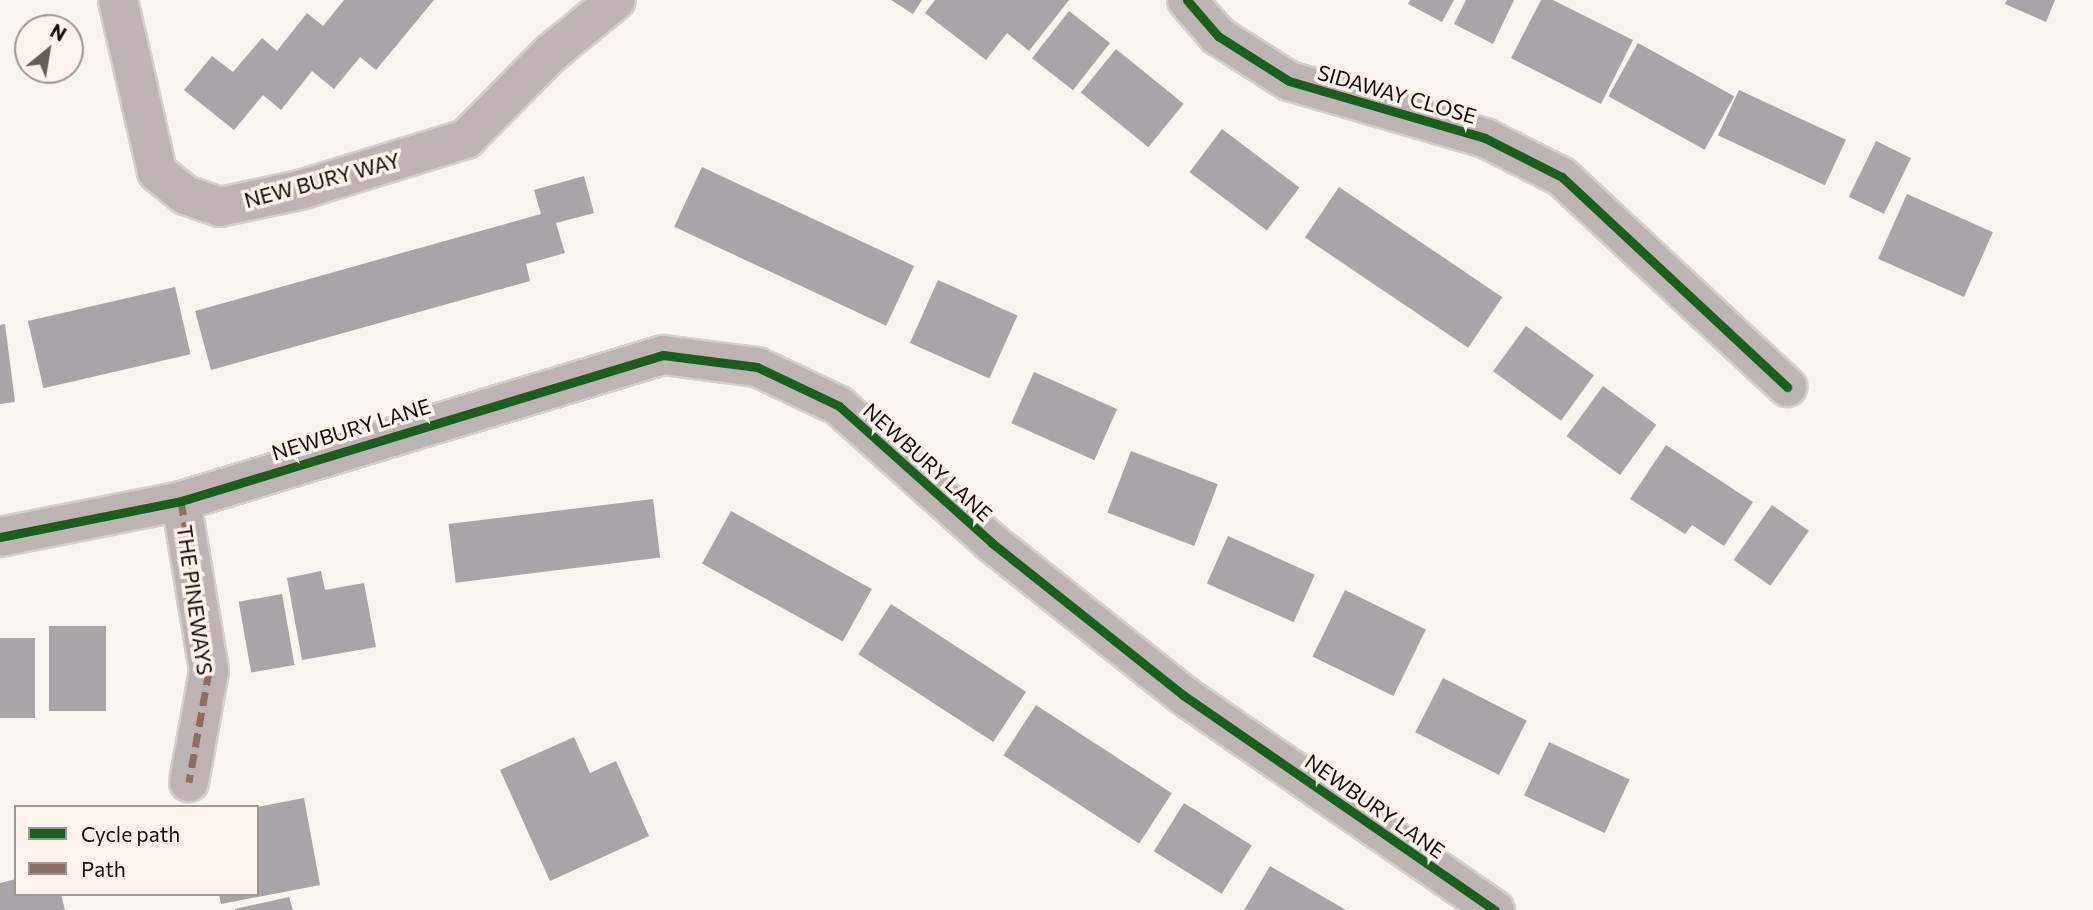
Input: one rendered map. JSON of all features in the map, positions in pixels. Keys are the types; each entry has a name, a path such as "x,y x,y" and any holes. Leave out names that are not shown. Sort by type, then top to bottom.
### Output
{"street":[{"name":"NEW BURY WAY","path":"118,0 158,172 186,195 220,207 300,190 466,139 550,54 616,0"},
{"name":"SIDAWAY CLOSE","path":"1187,0 1218,36 1289,81 1485,138 1562,177 1787,387"},
{"name":"NEWBURY LANE","path":"0,537 181,501 663,355 757,367 839,406 992,543 1183,695 1495,910"},
{"name":"THE PINEWAYS","path":"181,501 209,671 189,782"}],"building":[{"path":"344,0 434,0 376,70 360,57 334,89 312,71 281,110 263,95 234,130 184,90 212,56 233,72 262,38 277,51 307,13 323,26"},
{"path":"891,0 922,0 913,14"},
{"path":"935,0 1069,0 1029,51 1007,33 986,60 925,13"},
{"path":"1410,0 1454,0 1442,22 1408,4"},
{"path":"1466,0 1514,0 1493,44 1454,24"},
{"path":"1541,0 1553,0 1633,40 1601,104 1511,58"},
{"path":"2007,0 2055,0 2046,22 2005,4"},
{"path":"1069,11 1110,43 1073,90 1032,58"},
{"path":"1638,43 1734,96 1705,150 1608,96"},
{"path":"1116,49 1184,104 1148,147 1081,93"},
{"path":"1739,90 1846,140 1825,185 1718,135"},
{"path":"1222,129 1299,187 1267,231 1190,172"},
{"path":"1876,141 1911,158 1884,214 1849,197"},
{"path":"702,167 914,266 886,326 674,227"},
{"path":"584,176 594,213 556,223 565,253 526,264 530,281 211,370 195,311 541,214 534,190"},
{"path":"1339,187 1502,297 1468,348 1305,238"},
{"path":"1907,194 1993,232 1964,297 1878,259"},
{"path":"938,280 1017,315 989,378 910,343"},
{"path":"175,287 191,354 43,388 28,321"},
{"path":"5,324 15,402 0,404 0,325"},
{"path":"1526,326 1594,375 1561,421 1493,371"},
{"path":"1034,372 1117,409 1094,460 1011,423"},
{"path":"1603,386 1656,425 1620,475 1567,436"},
{"path":"1666,445 1753,502 1724,546 1692,525 1685,534 1630,499"},
{"path":"1131,451 1218,484 1194,546 1107,513"},
{"path":"653,499 660,558 456,583 449,524"},
{"path":"1772,505 1809,531 1770,586 1734,560"},
{"path":"731,511 872,589 843,642 702,563"},
{"path":"1228,536 1315,575 1294,622 1207,584"},
{"path":"321,571 325,590 364,583 376,647 302,660 287,578"},
{"path":"1345,590 1426,629 1393,696 1313,657"},
{"path":"282,594 295,665 251,673 239,602"},
{"path":"891,604 1026,692 993,742 858,654"},
{"path":"49,626 106,626 106,711 49,711"},
{"path":"0,638 35,638 35,718 0,718"},
{"path":"1443,678 1527,721 1499,775 1415,732"},
{"path":"1036,705 1172,793 1139,844 1003,755"},
{"path":"574,737 590,773 616,761 649,836 550,881 500,770"},
{"path":"1549,742 1630,780 1605,833 1524,795"},
{"path":"304,798 320,885 221,904 219,896 259,896 259,807"},
{"path":"1184,803 1252,845 1222,894 1154,851"},
{"path":"1270,866 1346,910 1244,910"},
{"path":"14,880 14,896 62,896 65,910 0,910 0,883"},
{"path":"289,897 293,910 235,910 235,909"}],"marked path":[{"path":"181,501 209,671 189,782"}],"cycle path":[{"path":"1187,0 1218,36 1289,81 1485,138 1562,177 1787,387"},
{"path":"0,537 181,501 663,355 757,367 839,406 992,543 1183,695 1495,910"}]}
